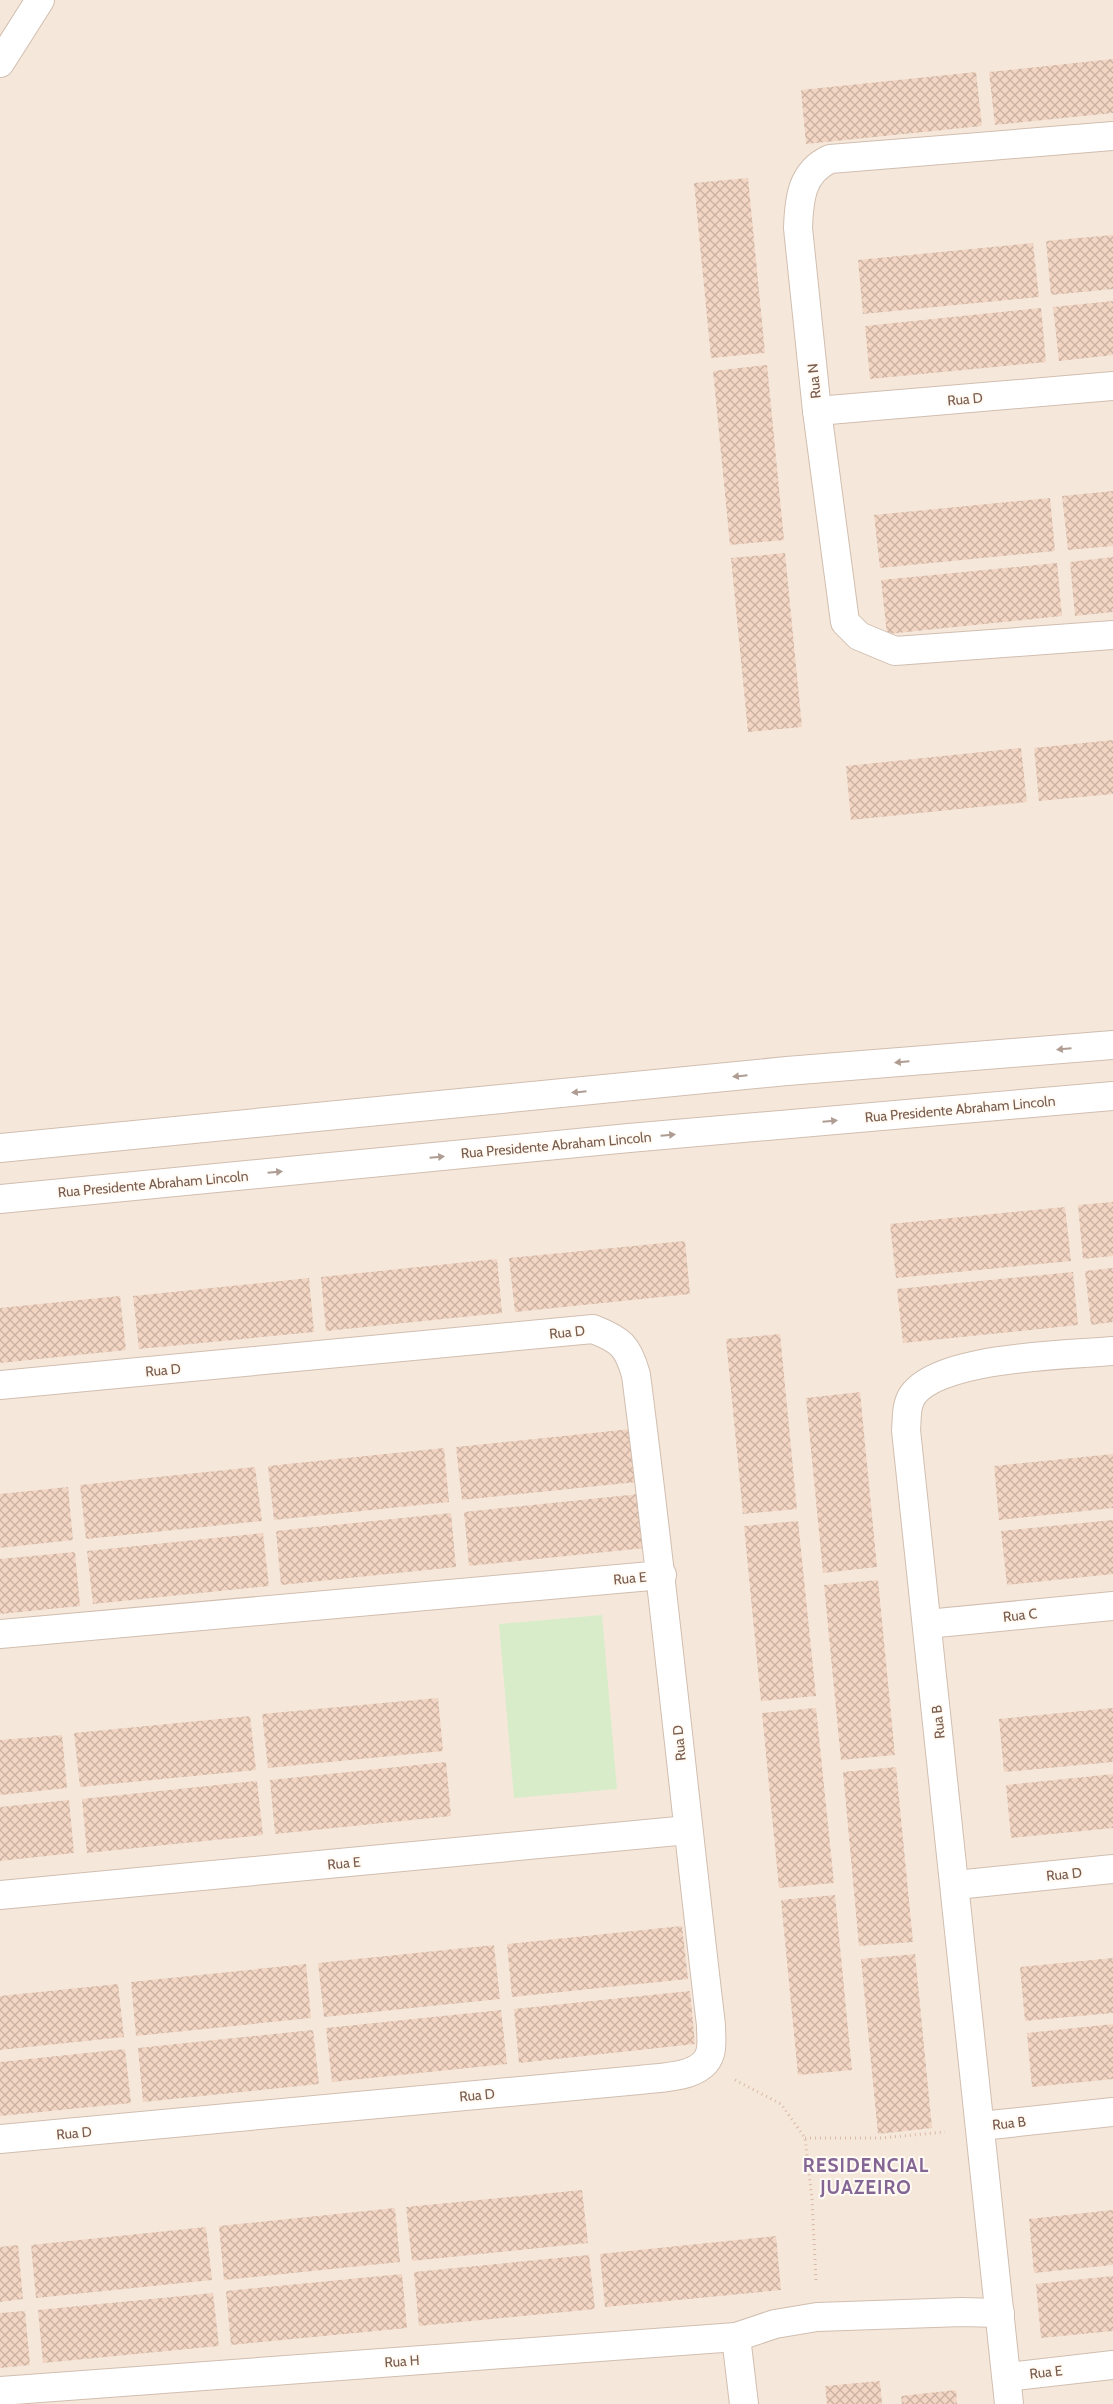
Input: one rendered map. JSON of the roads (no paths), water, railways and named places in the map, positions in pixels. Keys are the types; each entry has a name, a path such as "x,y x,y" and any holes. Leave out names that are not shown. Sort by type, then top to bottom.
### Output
{"street":[{"path":"0,63 40,0"},
{"name":"Rua N","path":"1113,136 830,159 820,163 811,171 803,186 799,203 798,228 817,411 845,622 858,636 885,648 910,651 1113,635"},
{"name":"Rua D","path":"817,411 1113,386"},
{"path":"0,1148 787,1071 1113,1046"},
{"name":"Rua Presidente Abraham Lincoln","path":"0,1198 619,1139 1113,1096"},
{"name":"Rua D","path":"0,1385 593,1329 623,1344 630,1354 636,1374 662,1575 688,1830 711,2025 711,2051 704,2064 690,2073 639,2080 0,2139"},
{"name":"Rua B","path":"1113,1351 987,1362 930,1379 909,1402 906,1430 981,2126 1113,2112"},
{"name":"Rua E","path":"0,1634 662,1575"},
{"name":"Rua C","path":"927,1624 1113,1606"},
{"name":"Rua E","path":"0,1895 688,1830"},
{"name":"Rua D","path":"956,1886 1113,1868"},
{"path":"981,2126 1009,2404"},
{"name":"Rua H","path":"0,2391 736,2337 775,2324 817,2317 962,2312 1000,2313"},
{"path":"736,2337 744,2404"},
{"name":"Rua E","path":"1006,2377 1113,2365"}],"district":[{"name":"RESIDENCIAL JUAZEIRO","path":"866,2176"}]}
